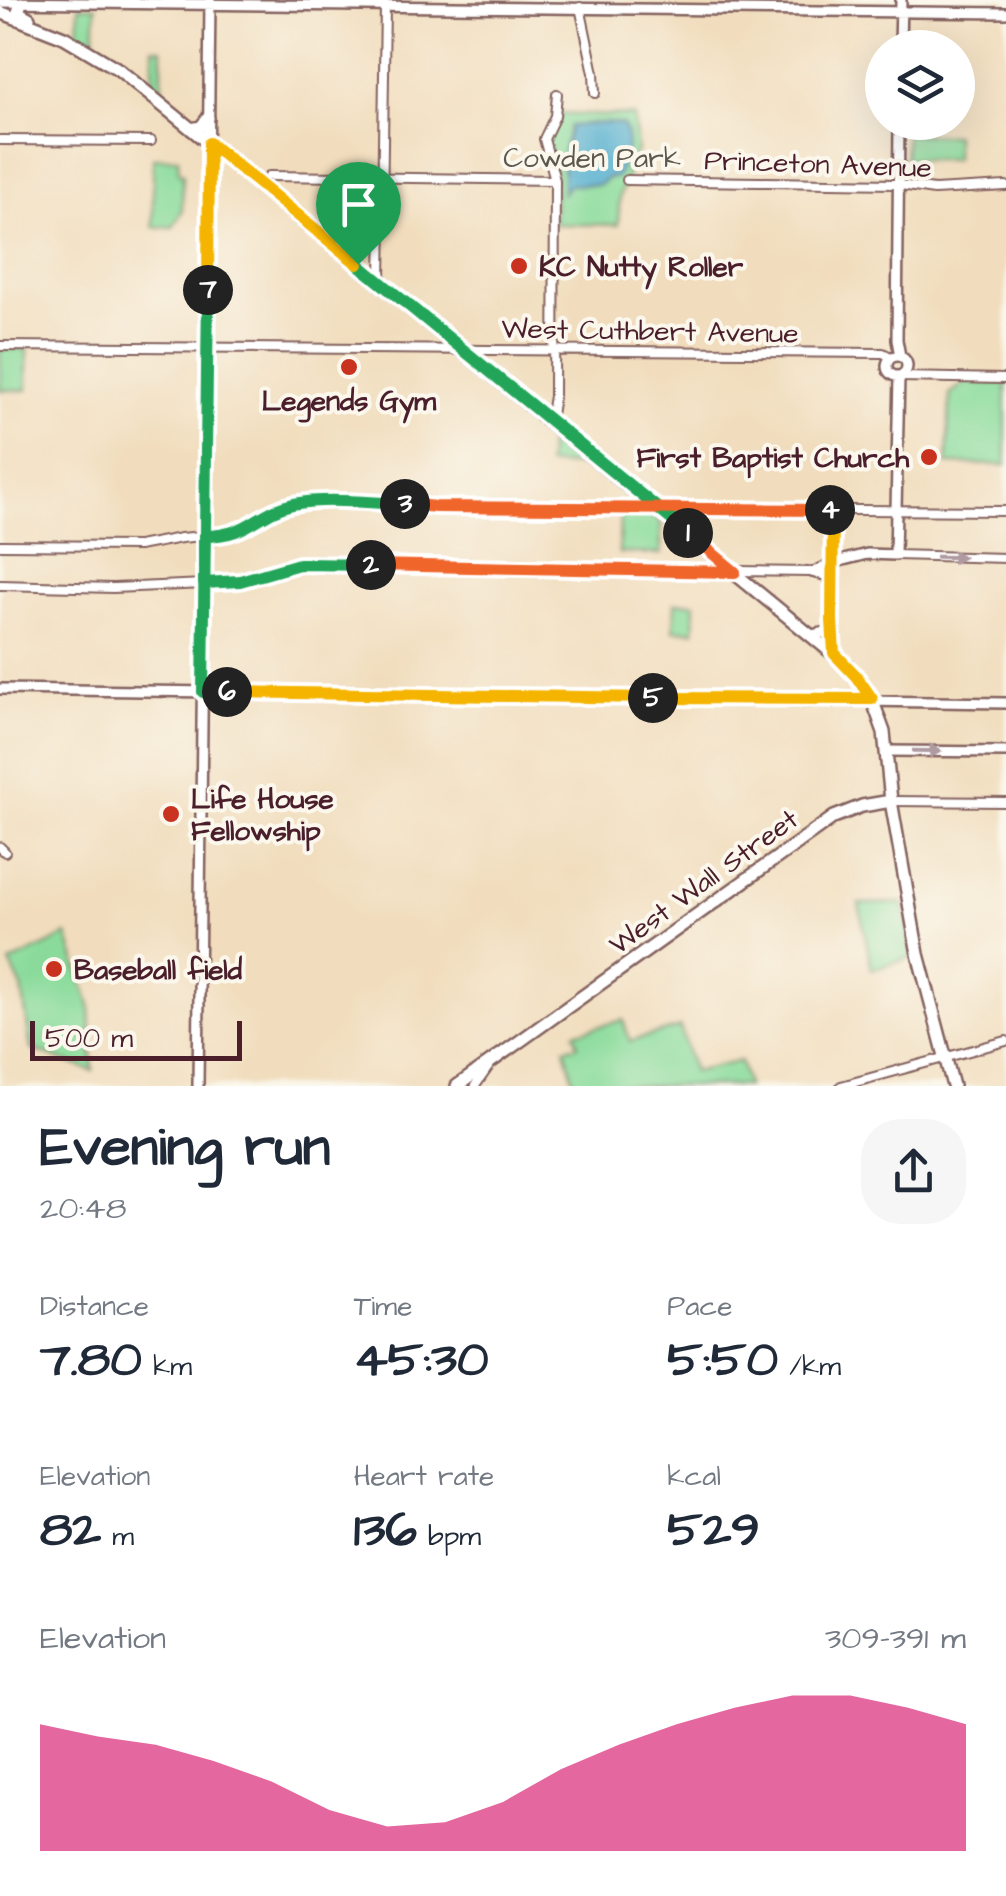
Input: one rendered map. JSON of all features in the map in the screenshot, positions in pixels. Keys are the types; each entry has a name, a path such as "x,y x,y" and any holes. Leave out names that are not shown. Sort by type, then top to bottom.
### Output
{"main road":[{"path":"243,0 254,4"},
{"path":"901,0 901,30"},
{"path":"0,2 556,3 580,7 727,4 901,13 1006,13"},
{"path":"21,2 18,12 112,65 834,653 856,676 881,721 918,954 953,1086"},
{"path":"198,1086 208,348 209,143 204,2"},
{"path":"0,12 50,30"},
{"path":"191,129 202,126 208,118"},
{"path":"900,140 897,340 887,366 901,378"},
{"path":"834,653 832,563 866,554 895,555 901,378 907,363 890,357"},
{"path":"634,509 640,503 639,494"},
{"path":"832,585 839,566 850,558"},
{"path":"812,572 828,576 832,585"},
{"path":"812,635 828,634 833,625"},
{"path":"0,689 1006,700"},
{"path":"888,751 1006,752"},
{"name":"West Wall Street","path":"458,1086 834,818 862,806 891,801"}],"street":[{"path":"381,284 385,5"},
{"path":"580,7 595,93"},
{"path":"550,421 555,180 544,138 555,116 556,94"},
{"path":"0,140 152,141"},
{"path":"268,176 555,180"},
{"name":"Princeton Avenue","path":"628,180 940,190 1006,186"},
{"name":"West Cuthbert Avenue","path":"0,346 890,357"},
{"path":"901,378 1006,379"},
{"path":"0,545 122,548 236,533 279,508 307,502 1006,511"},
{"path":"0,586 113,588 240,581 299,564 812,572 832,563 833,510"},
{"path":"895,555 1006,558"},
{"name":"West Wall Street","path":"891,801 1006,802"},
{"path":"841,1086 1006,1041"},
{"path":"475,1086 491,1062"}],"green space":[{"path":"79,6 96,7 94,46 78,37"},
{"path":"153,48 162,49 162,95 149,86 153,80"},
{"name":"Cowden Park","path":"555,114 634,116 637,150 620,195 618,225 554,224 555,177 545,144"},
{"path":"906,140 955,140 955,159 905,159"},
{"path":"153,158 178,158 179,173 183,174 182,211 173,227 153,227"},
{"path":"0,348 27,349 27,390 0,390"},
{"path":"966,382 1006,383 1006,465 947,464 950,394"},
{"path":"548,445 573,447 594,465 547,465"},
{"path":"620,512 648,512 661,521 661,554 619,553"},
{"path":"675,603 695,603 694,631 674,630"},
{"path":"903,903 913,957 872,970 859,904"},
{"path":"67,935 90,1005 93,1071 31,1049 22,988 10,963"},
{"path":"623,1020 630,1041 680,1027 693,1072 740,1061 747,1086 575,1086 565,1048 578,1045 574,1033"}],"water":[{"path":"623,125 627,138 617,177 599,185 569,185 563,193 563,152 570,126"}],"place":[{"name":"KC Nutty Roller","path":"519,266"},
{"name":"Legends Gym","path":"349,367"},
{"name":"First Baptist Church","path":"929,457"},
{"name":"Life House Fellowship","path":"171,814"},
{"name":"Baseball field","path":"54,969"}],"route":[{"path":"358,264 209,143 208,384 207,394 204,563 203,692 872,699 834,653 833,510 682,509 658,509 636,509 634,509 436,507 298,503 274,511 236,533 218,536 204,536 204,583 240,581 299,564 735,572 658,509 639,494 546,417 358,264"}]}
